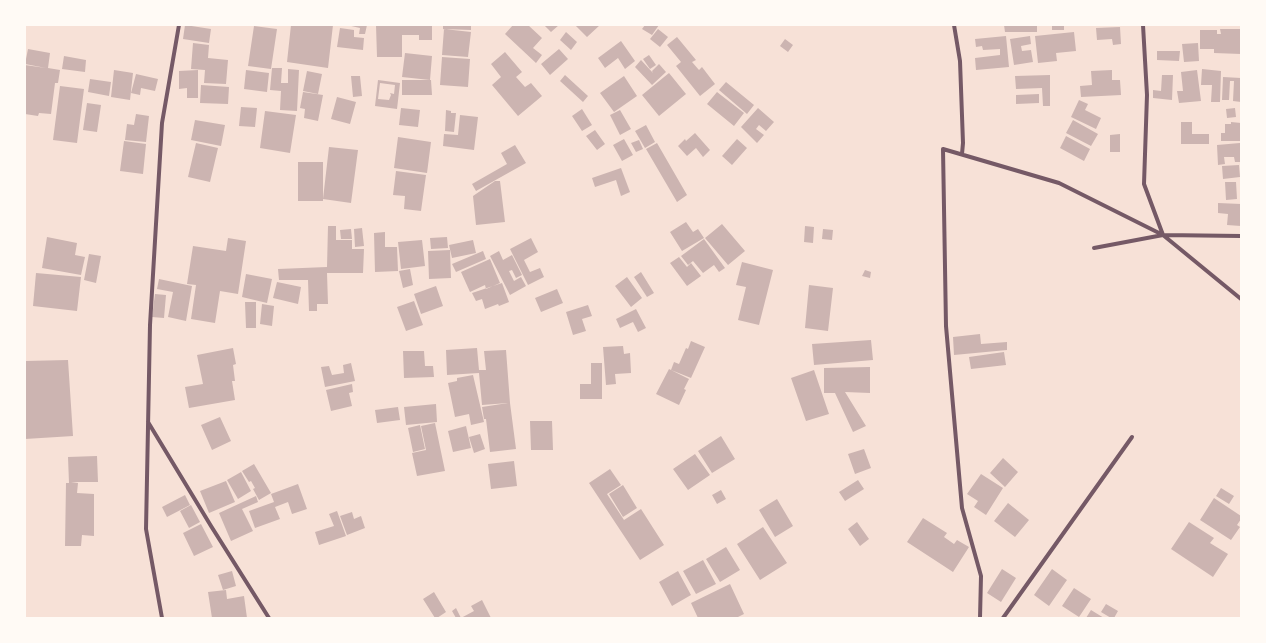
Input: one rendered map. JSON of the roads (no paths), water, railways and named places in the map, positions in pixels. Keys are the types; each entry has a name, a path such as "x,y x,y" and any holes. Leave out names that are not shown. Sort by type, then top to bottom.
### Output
{"street":[{"path":"162,618 146,530 150,325 162,123 179,25"},
{"path":"954,25 960,61 963,143 962,154"},
{"path":"1143,25 1147,95 1144,184 1163,235"},
{"path":"980,618 981,576 962,508 946,326 943,149 1059,183 1163,235 1241,299"},
{"path":"1094,248 1163,235 1241,236"},
{"path":"148,422 268,618"},
{"path":"1004,618 1132,437"}]}
